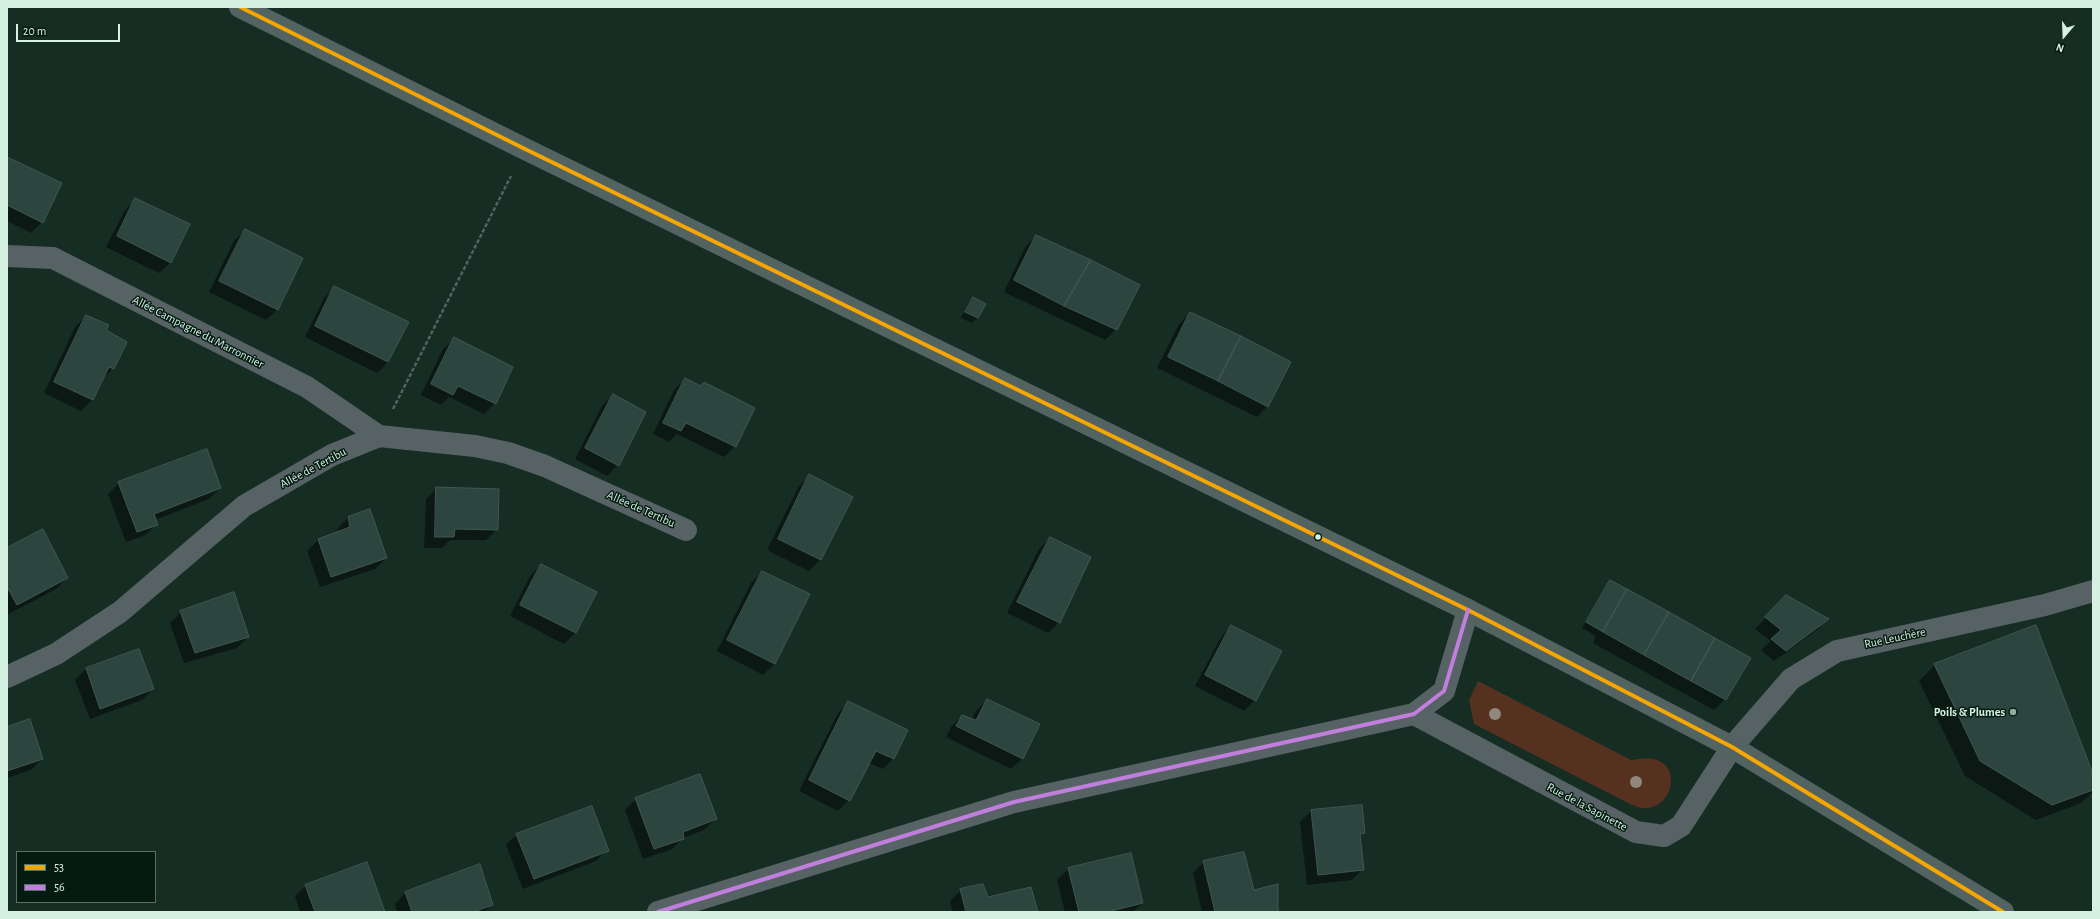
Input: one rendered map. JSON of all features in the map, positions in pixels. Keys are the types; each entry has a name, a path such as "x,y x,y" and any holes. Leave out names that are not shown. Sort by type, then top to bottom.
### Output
{"main road":[{"path":"240,7 525,149 1468,610 1732,747 2003,912"}],"street":[{"name":"Allée Campagne du Marronnier","path":"7,256 53,258 307,387 379,436"},
{"name":"Allée de Tertibu","path":"7,677 56,654 120,612 244,506 332,455 379,436 475,446 508,452 545,466 686,530"},
{"name":"Rue Leuchère","path":"1732,747 1791,679 1837,651 2045,605 2093,591"},
{"path":"658,912 1014,802 1414,714 1444,691 1468,610"},
{"name":"Rue de la Sapinette","path":"1414,714 1636,832 1664,836 1681,826 1732,747"}],"path":[{"path":"379,436 525,149"}],"shaded area":[{"path":"1478,681 1631,760 1649,759 1659,761 1666,766 1670,773 1670,789 1666,797 1660,803 1652,807 1642,808 1630,804 1474,724 1469,700"}],"building":[{"path":"7,157 62,183 43,223 7,205"},
{"path":"135,198 190,224 171,263 117,236"},
{"path":"245,229 303,258 278,310 219,281"},
{"path":"1036,235 1091,260 1064,306 1014,280"},
{"path":"1091,260 1140,285 1117,330 1064,306"},
{"path":"334,286 409,322 388,362 315,326"},
{"path":"973,297 986,304 978,318 965,312"},
{"path":"1190,312 1241,336 1218,381 1168,357"},
{"path":"86,315 109,325 106,330 127,342 114,369 109,367 93,400 54,382"},
{"path":"1241,336 1291,362 1268,407 1218,381"},
{"path":"454,337 513,367 496,404 458,386 453,395 431,384"},
{"path":"685,378 701,386 704,382 755,408 736,447 686,423 681,431 663,423"},
{"path":"613,394 646,412 619,466 585,448"},
{"path":"207,449 221,488 154,514 158,525 137,532 118,482"},
{"path":"809,474 853,497 821,560 778,539"},
{"path":"436,487 499,489 498,530 455,529 454,537 435,537"},
{"path":"370,509 387,558 331,577 318,539 350,527 348,517"},
{"path":"43,529 68,578 17,605 7,587 7,548"},
{"path":"1050,537 1091,557 1060,623 1017,602"},
{"path":"541,564 597,592 576,633 520,605"},
{"path":"762,571 810,594 775,664 727,640"},
{"path":"1610,580 1627,589 1603,632 1586,622"},
{"path":"1627,589 1669,612 1644,655 1603,632"},
{"path":"234,592 249,637 195,653 180,611"},
{"path":"1786,595 1829,619 1786,651 1771,639 1781,630 1765,617"},
{"path":"1669,612 1715,638 1691,681 1644,655"},
{"path":"1231,625 1282,651 1256,701 1205,675"},
{"name":"Poils & Plumes","path":"2036,625 2093,774 2093,790 2052,805 1980,761 1934,664"},
{"path":"1715,638 1751,658 1726,700 1691,681"},
{"path":"139,649 154,689 100,709 86,668"},
{"path":"987,699 1040,724 1023,759 956,726 962,715 976,720"},
{"path":"848,701 908,730 894,759 876,751 850,801 809,780"},
{"path":"30,719 43,759 7,771 7,727"},
{"path":"700,774 717,819 683,832 684,839 654,849 635,798"},
{"path":"1362,805 1365,833 1360,834 1364,870 1318,875 1311,810"},
{"path":"592,806 609,851 534,879 516,834"},
{"path":"1244,852 1254,890 1278,884 1278,912 1215,912 1203,861"},
{"path":"1131,853 1143,903 1107,912 1079,912 1068,868"},
{"path":"367,862 385,912 315,912 305,885"},
{"path":"480,864 493,905 473,912 412,912 405,892"},
{"path":"983,884 988,897 1031,887 1038,912 966,912 960,889"}],"transit line":[{"name":"53","path":"240,7 525,149 1468,610 1732,747 2003,912"},
{"name":"56","path":"658,912 1014,802 1414,714 1444,691 1468,610"}],"place":[{"name":"Poils & Plumes","path":"2013,712"}]}
